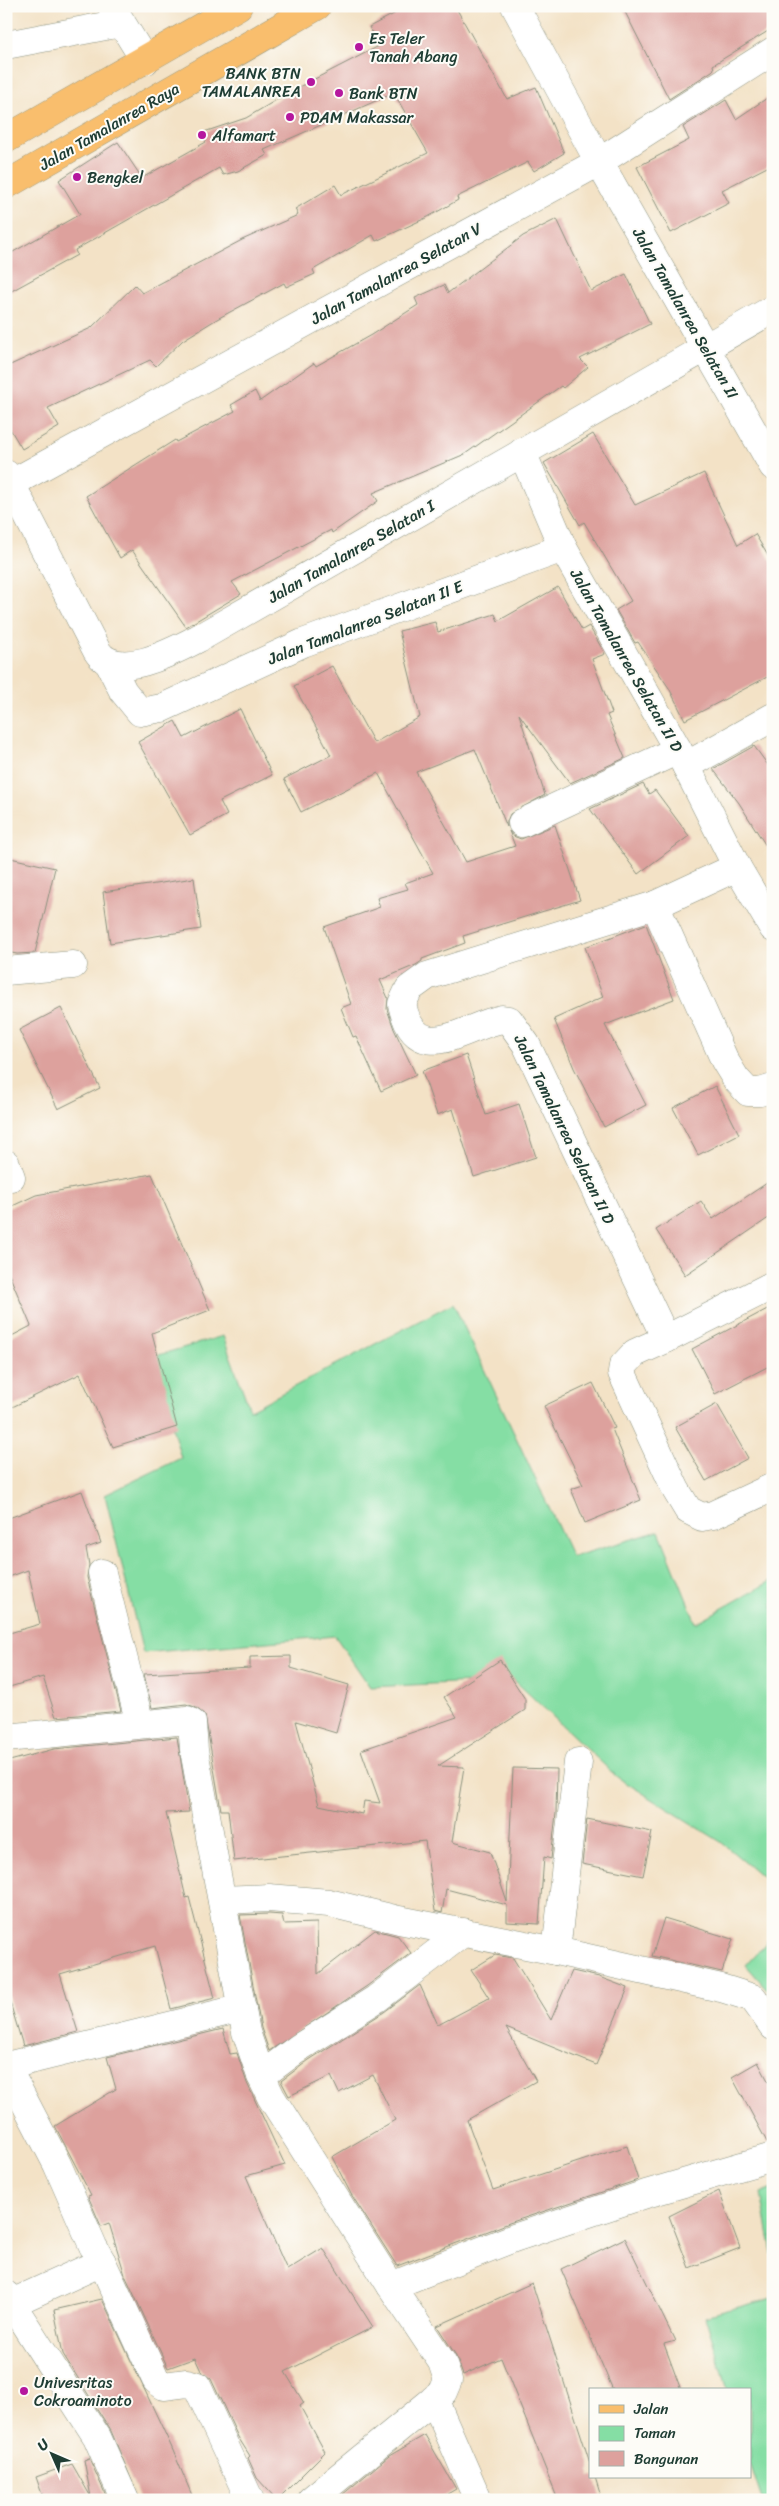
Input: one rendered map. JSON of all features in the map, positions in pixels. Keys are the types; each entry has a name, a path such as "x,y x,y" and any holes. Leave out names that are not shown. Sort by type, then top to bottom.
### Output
{"main road":[{"path":"6,139 238,6"},
{"name":"Jalan Tamalanrea Raya","path":"6,185 317,6"}],"street":[{"name":"Jalan Tamalanrea Selatan II","path":"514,6 599,162 773,466"},
{"path":"6,45 116,15 145,61"},
{"name":"Jalan Tamalanrea Selatan V","path":"9,478 599,162 773,51"},
{"name":"Jalan Tamalanrea Selatan I","path":"109,663 125,666 179,648 773,309"},
{"name":"Jalan Tamalanrea Selatan II D","path":"522,452 563,548 682,758 737,867 773,928"},
{"path":"9,478 97,651 109,663"},
{"name":"Jalan Tamalanrea Selatan II E","path":"109,663 123,691 140,712 162,708 303,643 563,548"},
{"path":"522,823 682,758 773,717"},
{"name":"Jalan Tamalanrea Selatan II D","path":"666,1339 526,1044 516,1028 509,1020 493,1021 455,1036 432,1040 417,1035 413,1031 402,1004 409,989 427,976 655,905 737,867"},
{"path":"655,905 733,1075 748,1092 760,1092 773,1088"},
{"path":"6,971 73,965"},
{"path":"773,1284 635,1353 623,1366 622,1373 668,1473 688,1510 702,1517 713,1515 773,1487"},
{"path":"102,1572 140,1724"},
{"path":"6,1738 187,1720 192,1723 194,1750 249,2045 261,2076 271,2097 446,2371 448,2385 434,2399 311,2500"},
{"path":"556,1951 578,1762"},
{"path":"222,1900 268,1898 312,1901 556,1951 740,1993 752,1998 773,2026"},
{"path":"261,2076 300,2047 376,1999 464,1932"},
{"path":"242,2008 6,2066 57,2164 156,2380 164,2386 187,2383 197,2386 250,2500"},
{"path":"390,2286 514,2238 636,2197 773,2157"},
{"path":"102,2262 9,2299 98,2437 125,2500"},
{"path":"434,2399 478,2500"}],"green space":[{"path":"453,1303 572,1557 659,1531 696,1623 773,1580 773,1886 721,1842 617,1777 514,1680 370,1687 335,1636 143,1653 105,1495 181,1458 152,1357 223,1336 250,1410"},
{"path":"773,1935 773,1996 746,1965"},
{"path":"773,2188 773,2258 761,2193"},
{"path":"773,2298 773,2500 762,2500 752,2469 752,2388 727,2388 705,2316"}],"building":[{"path":"409,6 455,6 507,99 536,87 564,153 534,171 528,162 457,197 458,200 428,217 376,241 373,235 313,270 315,274 286,287 284,283 217,319 183,340 156,366 150,360 48,408 59,427 22,449 6,422 6,367 91,328 135,285 142,293 242,240 298,215 295,209 335,185 341,195 428,153 394,93 264,150 267,155 238,171 223,175 219,168 75,250 77,255 6,294 6,256 80,214 59,180 118,142 142,178 206,142 201,133 246,118 295,89 379,46 369,27"},
{"path":"622,6 766,6 773,17 773,28 713,65 714,69 712,71 669,99"},
{"path":"773,94 773,164 722,190 729,203 671,233 637,167 689,140 683,127 726,100 736,119"},
{"path":"557,219 591,291 626,274 650,324 580,359 588,367 563,388 561,386 465,454 373,493 378,501 332,533 331,530 232,582 241,594 186,627 132,550 120,558 86,496 175,440 176,442 235,411 231,405 255,391 260,401 314,363 316,366 371,335 418,305 415,298 444,285 448,293 523,236"},
{"path":"593,434 635,505 704,473 738,545 755,534 773,564 773,674 685,720 669,688 638,642 635,643 616,610 631,601 584,522 580,525 544,463"},
{"path":"558,587 582,630 589,626 605,654 592,659 612,713 607,715 625,758 570,783 519,714 545,795 510,814 507,827 475,749 416,772 466,862 515,846 509,831 513,836 521,839 555,825 580,900 463,936 465,943 422,959 416,965 380,980 388,998 387,1009 394,1029 416,1075 381,1091 356,1036 353,1037 341,1008 351,1004 324,927 380,907 377,898 408,889 405,883 433,873 378,773 301,812 284,779 331,755 294,686 332,666 374,743 420,717 399,631 435,622 438,632 495,614 498,621"},
{"path":"240,709 272,775 220,801 227,815 190,835 138,742 175,721 184,738"},
{"path":"754,746 773,772 773,857 739,803 713,769"},
{"path":"643,784 649,794 655,790 689,836 638,874 590,809"},
{"path":"6,857 55,868 35,953 17,954 6,952"},
{"path":"194,878 201,929 110,943 103,892"},
{"path":"646,924 674,999 605,1025 646,1105 604,1127 574,1068 554,1019 603,997 585,947"},
{"path":"61,1008 100,1088 58,1109 19,1030"},
{"path":"466,1055 486,1115 519,1104 536,1157 474,1177 453,1109 437,1115 422,1071"},
{"path":"715,1086 739,1134 698,1155 673,1108"},
{"path":"152,1174 210,1310 152,1333 177,1427 113,1447 80,1374 6,1410 6,1339 31,1326 6,1267 6,1209 36,1195"},
{"path":"773,1179 773,1215 685,1275 656,1230 701,1201 713,1219"},
{"path":"773,1306 773,1364 715,1394 692,1349"},
{"path":"593,1383 615,1428 612,1429 641,1500 585,1523 571,1489 583,1485 544,1406"},
{"path":"717,1404 748,1458 706,1481 675,1427"},
{"path":"82,1491 101,1543 86,1548 89,1565 87,1577 121,1711 56,1717 43,1677 6,1688 6,1634 40,1624 28,1570 6,1578 6,1519"},
{"path":"291,1656 291,1668 349,1685 336,1733 296,1721 319,1805 362,1814 364,1801 380,1803 361,1750 457,1717 444,1697 500,1660 525,1699 525,1710 438,1766 464,1767 452,1842 490,1852 507,1902 513,1768 557,1769 556,1813 551,1859 544,1857 539,1924 507,1922 507,1905 446,1889 442,1913 435,1911 425,1841 234,1861 228,1810 221,1810 205,1715 195,1707 186,1704 152,1708 144,1674 250,1668 250,1657"},
{"path":"177,1737 189,1812 166,1813 186,1898 189,1897 215,1998 171,2009 155,1946 60,1974 78,2032 23,2046 6,1989 6,1762 54,1749"},
{"path":"587,1819 652,1832 643,1876 582,1864"},
{"path":"240,1915 282,1915 284,1924 317,1923 318,1974 375,1930 398,1936 411,1953 367,1986 269,2051 261,2028"},
{"path":"664,1918 733,1939 722,1972 652,1956"},
{"path":"495,1955 513,1958 551,2020 572,1971 599,1977 628,1988 596,2065 506,2028 536,2081 467,2120 493,2190 627,2146 638,2180 509,2223 397,2266 351,2194 332,2157 395,2120 373,2075 339,2093 331,2076 289,2096 281,2081 309,2060 384,2012 420,1985 438,2025 489,1998 471,1970"},
{"path":"223,2029 230,2054 237,2053 247,2083 285,2165 246,2176 287,2270 323,2248 373,2327 285,2372 304,2403 300,2406 325,2452 277,2500 257,2478 248,2458 250,2456 238,2437 211,2379 201,2371 195,2358 168,2368 125,2275 109,2223 101,2226 88,2196 91,2195 55,2126 116,2089 107,2057"},
{"path":"758,2062 773,2090 773,2142 767,2142 732,2077"},
{"path":"719,2191 740,2248 689,2268 669,2216"},
{"path":"625,2238 675,2341 664,2344 680,2388 612,2388 561,2269"},
{"path":"532,2283 589,2460 589,2478 595,2478 602,2500 558,2500 501,2358 463,2375 455,2354 437,2326"},
{"path":"102,2299 171,2446 194,2500 140,2500 111,2431 63,2354 54,2310"},
{"path":"425,2435 456,2489 437,2500 336,2500 389,2456"},
{"path":"89,2458 108,2500 44,2500 36,2477 72,2464 91,2497 84,2460"}],"place":[{"name":"Es Teler Tanah Abang","path":"359,47"},
{"name":"BANK BTN TAMALANREA","path":"311,82"},
{"name":"Bank BTN","path":"339,93"},
{"name":"PDAM Makassar","path":"290,117"},
{"name":"Alfamart","path":"202,135"},
{"name":"Bengkel","path":"77,177"},
{"name":"Univesritas Cokroaminoto","path":"24,2391"}]}
